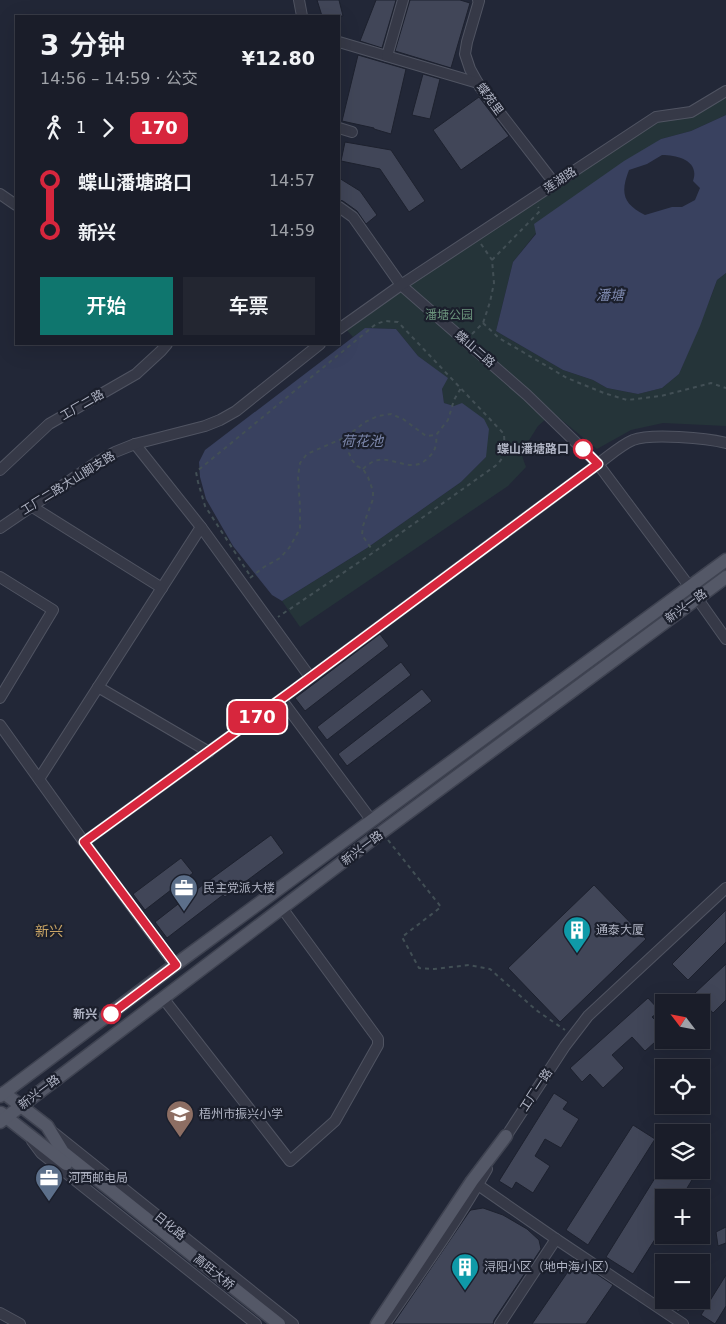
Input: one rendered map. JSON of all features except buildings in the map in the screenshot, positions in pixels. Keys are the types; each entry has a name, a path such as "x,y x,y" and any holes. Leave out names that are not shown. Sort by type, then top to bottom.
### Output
{"main road":[{"name":"新兴一路","path":"2,1094 726,560"},
{"name":"新兴一路","path":"2,1117 21,1106 382,832 726,577"},
{"name":"日化路","path":"2,1094 47,1126 63,1152 99,1185"},
{"name":"日化路","path":"2,1117 99,1185"},
{"path":"377,1324 472,1181 506,1136"},
{"name":"高旺大桥","path":"99,1185 268,1324"},
{"name":"高旺大桥","path":"99,1185 280,1324"}],"street":[{"path":"299,0 302,15"},
{"path":"387,56 403,0"},
{"name":"蝶苑里","path":"478,0 467,42 466,54 470,70 478,84 555,184"},
{"path":"340,42 478,84"},
{"name":"莲湖路","path":"401,285 656,118 691,112 726,91"},
{"path":"340,128 352,132"},
{"path":"0,194 15,204"},
{"name":"蝶山二路","path":"340,208 353,217 401,285 527,395 598,464 689,586"},
{"path":"340,328 401,285"},
{"name":"工厂二路","path":"0,470 49,424 136,374 167,345"},
{"name":"工厂二路大山脚支路","path":"0,528 97,462 115,452 135,444 220,420 236,411 319,345"},
{"path":"84,842 310,678 598,464 632,441 641,437 656,437 712,439 726,443"},
{"path":"135,444 200,527 310,678"},
{"path":"31,506 162,588"},
{"path":"39,779 200,527"},
{"path":"0,577 53,610 0,698"},
{"path":"697,598 726,638"},
{"path":"98,687 208,752"},
{"path":"281,699 372,821"},
{"path":"0,725 176,965"},
{"name":"工厂一路","path":"385,1324 478,1185 506,1136 573,1035 588,1016 726,888"},
{"path":"164,998 290,1161 335,1121 378,1045 378,1039 282,908"},
{"name":"日化路","path":"47,1126 293,1324"},
{"name":"日化路","path":"26,1132 41,1153 256,1324"},
{"path":"478,1185 683,1324"},
{"path":"500,1324 556,1239"},
{"path":"0,1313 20,1324"}],"path":[{"path":"492,260 540,211 533,198"},
{"path":"466,342 483,323 494,283 492,260 476,236"},
{"path":"271,624 278,616 374,552 498,464 505,454 504,434 398,322 385,321 376,324 196,472 205,506 252,576 280,558 290,548 300,529 298,476 300,463 307,454 346,437 365,422 378,416 391,414 403,419 426,436 436,435"},
{"path":"483,323 499,338 567,378 627,400 661,396 711,383 726,388"},
{"path":"363,469 367,465 380,460 418,465 427,460 437,444 436,435 448,420 454,400 461,388"},
{"path":"346,437 352,460 363,469 373,491 373,500 363,526 362,535 374,552"},
{"path":"382,832 441,907 402,937 419,968 434,969 469,965 490,969 536,1010 573,1035"}],"green space":[{"name":"潘塘公园","path":"726,91 726,115 691,131 661,139 536,233 513,262 496,331 563,370 593,380 607,388 638,394 662,388 679,374 717,280 726,273 726,426 663,423 631,430 597,449 553,413 538,426 521,453 526,467 508,486 300,627 282,601 367,548 461,482 486,457 454,406 444,403 442,389 447,378 418,356 396,329 366,328 353,337 343,326 654,119 691,112"}],"water":[{"name":"潘塘","path":"726,115 726,273 717,280 679,374 662,388 638,394 607,388 593,380 563,370 496,331 513,262 536,234 534,224 624,161 661,139 691,131","holes":["662,155 675,156 686,160 693,168 693,181 700,188 695,200 682,207 672,207 645,215 632,207 625,197 626,178 629,170 647,164"]},
{"name":"荷花池","path":"365,328 396,329 418,356 448,378 442,389 444,403 454,406 462,403 484,419 489,429 486,457 461,482 367,548 282,601 272,595 233,546 206,499 200,477 199,462 205,450"}],"bus line":[{"name":"170","path":"111,1014 176,965 84,842 310,678 598,464 583,449"}],"place":[{"name":"蝶山潘塘路口","path":"583,449"},
{"name":"民主党派大楼","path":"184,912"},
{"name":"通泰大厦","path":"577,954"},
{"name":"新兴","path":"111,1014"},
{"name":"梧州市振兴小学","path":"180,1138"},
{"name":"河西邮电局","path":"49,1202"},
{"name":"浔阳小区（地中海小区）","path":"465,1291"}],"district":[{"name":"新兴","path":"49,931"}]}
